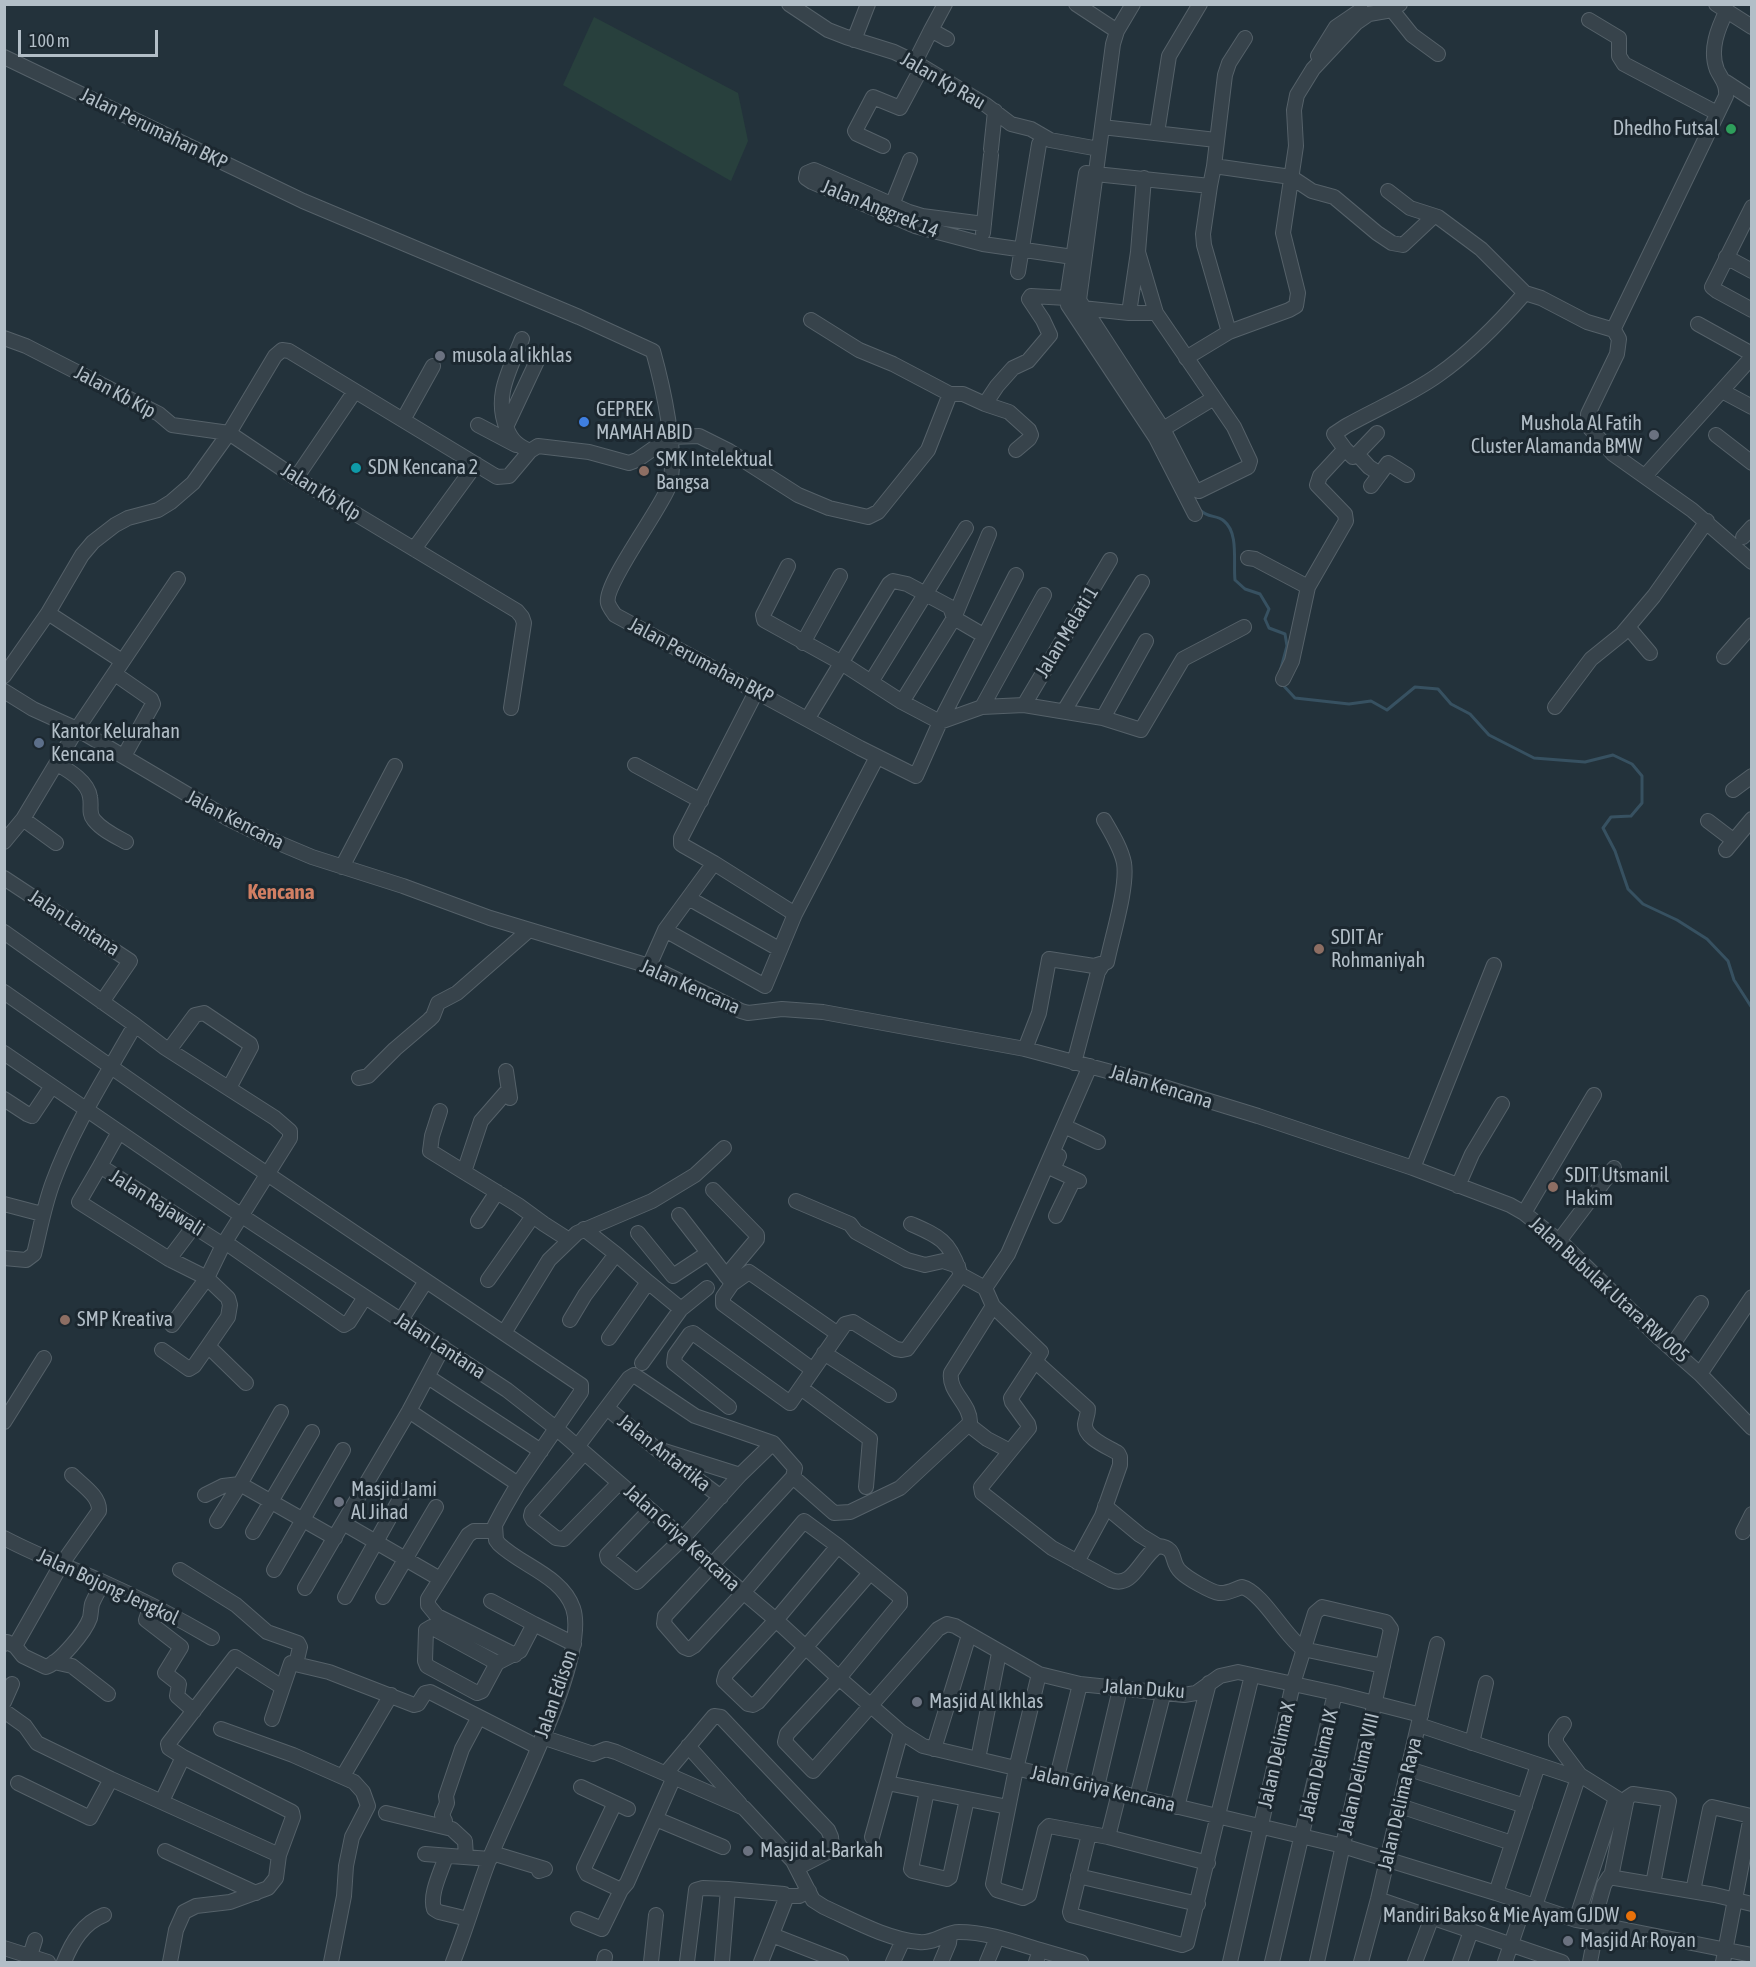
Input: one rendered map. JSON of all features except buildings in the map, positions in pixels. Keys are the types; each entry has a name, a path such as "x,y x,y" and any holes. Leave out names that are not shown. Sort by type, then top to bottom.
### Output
{"street":[{"name":"Jalan Kp Rau","path":"789,4 813,22 854,40 894,52 919,65 995,111 1011,124 1031,129 1050,140 1099,149"},
{"path":"854,40 868,4"},
{"path":"883,146 857,134 855,130 873,97 900,108 931,30 945,4"},
{"path":"1076,4 1117,31"},
{"path":"1133,4 1117,31 1113,44 1079,295 1082,308 1163,429 1197,490 1248,467 1250,461 1234,427 1156,313 1137,252"},
{"path":"1157,133 1169,56 1200,4"},
{"path":"1186,358 1229,332 1293,309 1298,302 1298,293 1283,233 1296,146 1294,110 1297,95 1313,69 1326,40 1336,27 1358,11 1377,4"},
{"path":"1313,69 1361,18 1396,7 1412,35 1438,54"},
{"path":"1752,27 1721,7 1714,58 1725,82 1726,96 1614,330 1618,339 1617,354 1588,414 1588,426 1613,454 1707,521 1752,562"},
{"path":"1589,20 1619,38 1619,56 1624,64 1717,113"},
{"path":"931,30 947,39"},
{"path":"1229,332 1204,245 1203,234 1225,75 1229,63 1245,38"},
{"name":"Jalan Perumahan BKP","path":"4,57 303,201 579,317 653,351 661,381 670,437 669,486 609,594 608,603 615,615 916,776 940,722"},
{"path":"1725,82 1752,99"},
{"path":"983,244 995,111"},
{"path":"1102,127 1216,140"},
{"path":"1018,272 1039,144"},
{"path":"910,160 892,205 922,216 984,224"},
{"path":"1214,166 1291,177 1312,191 1334,197 1377,233 1398,246 1403,245 1434,216"},
{"name":"Jalan Anggrek 14","path":"892,205 814,170 807,173 806,178 897,220 927,230 983,244 1073,257"},
{"path":"1195,514 1156,438 1068,305 1067,298 1087,172 1210,186"},
{"path":"1129,313 1144,178"},
{"path":"1388,191 1410,208 1434,216 1481,249 1525,293 1541,297 1587,322 1614,330"},
{"path":"1752,207 1748,226 1726,257 1712,286 1752,310"},
{"path":"1726,257 1752,271"},
{"path":"1380,474 1351,452 1334,434 1437,376 1465,355 1496,326 1525,293"},
{"path":"985,404 1013,368 1028,361 1050,335 1029,299 1031,296 1067,298"},
{"path":"1082,308 1129,313 1156,313"},
{"path":"811,320 859,350 893,364 950,394 963,394 1009,412 1029,430 1031,435 1016,450"},
{"path":"1645,476 1752,356 1698,324"},
{"name":"Jalan Kb Kip","path":"4,338 26,346 159,414 172,425 229,433"},
{"path":"522,339 502,389 500,405 506,427 524,448"},
{"path":"4,676 48,613 76,564 93,542 115,525 158,510 183,492 202,472 229,433 275,356 282,350 289,351 498,477 505,477 512,473 524,448"},
{"path":"506,427 537,361"},
{"path":"403,420 433,366"},
{"path":"296,478 355,391"},
{"path":"1722,391 1748,406"},
{"path":"478,425 524,448 538,446 581,451 629,463 670,437 699,436 798,495 829,507 868,517 878,512 928,450 950,394"},
{"path":"1163,429 1214,398"},
{"name":"Jalan Kb Klp","path":"229,433 296,478 517,611 524,623 511,708"},
{"path":"1283,680 1292,661 1308,587 1346,521 1345,514 1321,491 1316,482 1377,433"},
{"path":"1716,435 1752,463"},
{"path":"1371,486 1388,463 1407,475"},
{"path":"414,549 476,464"},
{"path":"1555,707 1591,659 1616,640 1628,627 1668,578 1707,521"},
{"path":"871,682 966,528"},
{"path":"903,702 954,618 989,534"},
{"path":"1248,558 1255,559 1308,587"},
{"name":"Jalan Melati 1","path":"1024,705 1110,560"},
{"path":"788,566 762,618 940,722 982,707 1024,705 1104,718 1139,729 1144,728 1183,659 1244,627"},
{"path":"940,722 1016,575"},
{"path":"803,643 840,576"},
{"path":"4,842 23,819 77,729 178,579"},
{"path":"808,718 840,662 893,581 907,584 950,607 954,618 983,635"},
{"path":"1064,711 1142,582"},
{"path":"982,707 1044,595"},
{"path":"48,613 122,661"},
{"path":"1724,657 1752,625"},
{"path":"1628,627 1650,653"},
{"path":"1104,718 1146,640"},
{"path":"115,674 150,699 153,704 124,756"},
{"path":"757,690 681,838 681,844 795,914"},
{"name":"Jalan Kencana","path":"4,692 33,709 77,729 229,819 293,849 528,931 649,966 748,1013 770,1009 824,1012 1025,1049 1258,1116 1413,1167"},
{"path":"665,930 765,986 795,914 877,757"},
{"path":"57,764 72,773 87,790 91,800 90,813 94,821 126,842"},
{"path":"634,765 701,801"},
{"path":"342,867 395,766"},
{"path":"1733,790 1752,776"},
{"path":"23,819 56,843"},
{"path":"1708,821 1729,845 1752,819"},
{"path":"1074,1063 1098,972 1107,962 1121,898 1125,866 1121,852 1104,820"},
{"path":"649,966 665,930 690,899 714,863"},
{"name":"Jalan Lantana","path":"4,878 130,961 102,1002"},
{"path":"690,899 779,949"},
{"path":"359,1078 368,1076 395,1048 429,1020 438,1003 457,993 528,931"},
{"path":"4,932 169,1050 275,1118 290,1131 290,1138 224,1243 207,1278 172,1326"},
{"path":"1025,1049 1039,1013 1049,959 1079,964 1103,964"},
{"path":"1413,1167 1494,965"},
{"path":"4,992 187,1120 580,1385 581,1392 518,1484 495,1525 495,1531 474,1531 468,1534 428,1599 431,1612 515,1655"},
{"path":"169,1050 195,1015 204,1013 250,1044 229,1088"},
{"path":"4,1258 26,1260 32,1258 42,1214 62,1160 135,1026"},
{"name":"Jalan Lantana","path":"4,1053 242,1216 444,1347 507,1390 557,1429"},
{"path":"1056,1216 1077,1180 1053,1169 1090,1066"},
{"path":"464,1172 481,1120 509,1095 506,1071"},
{"path":"4,1099 32,1116 52,1086"},
{"path":"1524,1213 1594,1095"},
{"path":"1458,1186 1472,1154 1502,1104"},
{"path":"440,1111 430,1151 569,1240"},
{"path":"1068,1127 1098,1142"},
{"path":"985,1288 1008,1254 1068,1127"},
{"path":"100,1166 118,1132"},
{"path":"504,1333 543,1269 569,1240 584,1229 652,1200 678,1186 695,1175 724,1148"},
{"name":"Jalan Rajawali","path":"208,1346 227,1320 230,1305 228,1298 207,1278 169,1259 79,1202 100,1166 224,1243 344,1325 349,1322 365,1297"},
{"name":"Jalan Bubulak Utara RW 005","path":"1413,1167 1510,1205 1524,1213 1559,1241 1700,1374 1752,1428"},
{"path":"1559,1241 1614,1168"},
{"path":"713,1190 758,1235 729,1280 723,1304 813,1370"},
{"path":"478,1221 497,1192"},
{"path":"796,1201 850,1224 856,1232 907,1260 925,1265 943,1261 985,1288 993,1306 1041,1351 1011,1398 1029,1427 981,1487 982,1493 1041,1540 1077,1562 1120,1583 1132,1577 1145,1557 1158,1546"},
{"path":"4,1204 42,1214"},
{"path":"678,1215 729,1280"},
{"path":"488,1280 533,1216"},
{"path":"911,1224 936,1235 946,1243 962,1273"},
{"path":"169,1259 195,1226"},
{"path":"584,1229 681,1309"},
{"path":"638,1233 673,1276 708,1253"},
{"path":"570,1320 585,1295 616,1254"},
{"path":"729,1280 747,1272 752,1273 838,1335"},
{"path":"729,1407 674,1363 675,1354 690,1334 693,1333 790,1403 845,1324 850,1321 896,1349 907,1348 962,1273"},
{"path":"401,1320 426,1281"},
{"path":"609,1338 648,1282"},
{"path":"642,1363 681,1309 707,1288"},
{"path":"1700,1374 1752,1296"},
{"path":"1671,1347 1701,1303"},
{"path":"793,1476 834,1513 850,1512 900,1488 946,1443 969,1425 969,1414 952,1386 951,1373 993,1306"},
{"path":"162,1350 189,1368 194,1366 208,1346 246,1383"},
{"path":"305,1588 444,1347"},
{"path":"824,1353 889,1395"},
{"path":"4,1422 44,1358"},
{"path":"1036,1362 1088,1409 1085,1426 1092,1437 1120,1456 1120,1465 1101,1516 1077,1562"},
{"path":"619,1483 564,1539 556,1538 531,1516 581,1450 630,1376 636,1376 695,1416 773,1443 795,1468 793,1476 664,1616 663,1624 684,1647 692,1648 743,1593 802,1522 808,1522 900,1597 901,1602 839,1678 785,1738 785,1742 813,1771 871,1705"},
{"path":"428,1377 541,1451"},
{"path":"801,1388 870,1439 866,1487"},
{"name":"Jalan Antartika","path":"607,1408 654,1447 721,1497"},
{"path":"409,1411 518,1484"},
{"path":"217,1521 281,1412"},
{"path":"969,1425 987,1439 1011,1451"},
{"name":"Jalan Griya Kencana","path":"557,1429 839,1678 901,1732 916,1742 934,1749 1016,1769 1343,1846 1387,1858 1576,1920 1724,1956 1752,1955"},
{"path":"253,1532 312,1432"},
{"path":"650,1510 607,1555 608,1559 637,1582 683,1538 773,1443"},
{"path":"654,1447 741,1475"},
{"path":"274,1570 343,1450"},
{"path":"72,1475 94,1497 100,1508 10,1645 23,1656 46,1667 54,1662 84,1628 91,1616 95,1598 104,1582"},
{"path":"206,1495 223,1486 240,1484 334,1538"},
{"path":"345,1597 405,1490"},
{"path":"1105,1506 1140,1535 1158,1546 1171,1550 1177,1567 1182,1573 1222,1594 1242,1587 1250,1590 1293,1641 1303,1649 1383,1666"},
{"path":"384,1598 436,1507"},
{"path":"1743,1532 1752,1514"},
{"path":"343,1523 440,1579"},
{"name":"Jalan Edison","path":"453,1962 491,1856 563,1684 574,1644 576,1618 568,1598 554,1582 503,1548 496,1540 495,1531"},
{"name":"Jalan Bojong Jengkol","path":"4,1538 104,1582 178,1618 212,1638"},
{"path":"838,1545 776,1620 724,1677 724,1681 748,1704 755,1704 870,1573"},
{"path":"180,1570 236,1605 267,1632 298,1643 300,1647 296,1664"},
{"path":"491,1601 574,1644"},
{"path":"151,1605 146,1620 182,1647 165,1673 179,1684 177,1696 194,1711"},
{"name":"Jalan Delima X","path":"1230,1962 1293,1684 1315,1613 1322,1607 1388,1624 1391,1629 1383,1666"},
{"path":"497,1663 431,1627 426,1630 425,1661 427,1666 477,1693 482,1691 497,1663 515,1655 522,1648 534,1624"},
{"name":"Jalan Duku","path":"871,1705 942,1625 951,1625 1039,1674 1080,1684 1163,1695 1191,1695 1228,1673 1238,1672 1375,1703 1472,1743 1579,1776"},
{"path":"934,1749 969,1635"},
{"name":"Jalan Delima Raya","path":"1361,1962 1378,1899 1437,1644"},
{"path":"978,1759 999,1653"},
{"path":"170,1962 176,1930 184,1912 196,1906 230,1902 268,1888 274,1882 279,1855 293,1817 292,1812 183,1757 169,1748 168,1744 235,1658 282,1686"},
{"path":"54,1662 72,1666 108,1694"},
{"path":"272,1719 290,1665 296,1664 329,1672 416,1705 425,1693 430,1692 479,1717 540,1742 592,1754 610,1749 744,1808"},
{"name":"Jalan Delima VIII","path":"1317,1962 1383,1666"},
{"path":"1039,1674 1016,1769 993,1884 997,1890 1023,1898 1028,1897 1046,1829 1051,1826 1108,1837 1208,1863"},
{"path":"1089,1834 1070,1911 1072,1916 1182,1946 1187,1943 1252,1675"},
{"path":"1177,1807 1209,1683"},
{"path":"1472,1743 1486,1683"},
{"path":"4,1702 12,1684"},
{"path":"1057,1777 1080,1684"},
{"path":"1097,1787 1120,1689"},
{"name":"Jalan Delima IX","path":"1272,1962 1335,1693"},
{"path":"343,1776 391,1695"},
{"path":"1137,1797 1163,1695"},
{"path":"4,1711 25,1726 37,1743 279,1855"},
{"path":"578,1919 602,1929 621,1890 627,1883 656,1819 670,1775 688,1746 714,1716 721,1718 828,1830 832,1848 798,1870"},
{"path":"445,1827 442,1815 447,1803 446,1796 462,1749 479,1717"},
{"path":"1564,1724 1557,1733 1556,1743 1579,1776 1621,1800"},
{"path":"221,1729 293,1755 343,1776 360,1786 368,1806 352,1837 346,1866 344,1896 331,1962"},
{"path":"872,1838 901,1732"},
{"path":"688,1746 798,1870 813,1900 824,1907 903,1940 922,1943 957,1932 997,1938 1038,1956 1081,1962"},
{"path":"162,1802 183,1757"},
{"path":"1496,1893 1538,1765"},
{"path":"1409,1769 1525,1806"},
{"path":"1505,1962 1579,1776"},
{"path":"18,1783 90,1818 111,1779"},
{"path":"887,1783 1008,1807"},
{"path":"581,1787 622,1806 584,1869 587,1874 621,1890"},
{"path":"927,1791 911,1869 948,1879 967,1799"},
{"path":"1108,1837 1119,1792"},
{"path":"1576,1920 1621,1800 1633,1794 1668,1800 1653,1884"},
{"path":"1611,1877 1621,1800"},
{"path":"1400,1806 1512,1843"},
{"path":"1693,1892 1710,1809 1712,1807 1751,1816 1724,1956"},
{"path":"386,1813 452,1829 462,1836 466,1847 466,1857"},
{"path":"656,1819 723,1847"},
{"path":"165,1851 256,1893"},
{"path":"424,1854 491,1856 544,1869 539,1871"},
{"path":"446,1856 432,1904 439,1912 468,1919"},
{"path":"1078,1876 1198,1904"},
{"path":"1590,1962 1595,1924 1604,1885 1606,1879 1611,1877 1752,1904"},
{"path":"722,1962 728,1889"},
{"path":"687,1962 696,1890 728,1889 784,1894"},
{"path":"761,1962 787,1896 799,1896 808,1889"},
{"path":"1378,1899 1511,1945 1547,1960 1562,1962"},
{"path":"64,1962 82,1929 94,1919 104,1915"},
{"path":"651,1962 656,1915"},
{"path":"1415,1962 1432,1917"},
{"path":"1460,1962 1471,1931"},
{"path":"772,1935 841,1962"},
{"path":"941,1962 950,1935"},
{"path":"987,1962 997,1938"},
{"path":"29,1960 35,1940"},
{"path":"893,1962 903,1940"},
{"path":"4,1948 29,1960 48,1962"}],"green space":[{"path":"594,17 738,93 748,141 731,181 563,85"}],"waterway":[{"path":"1199,509 1221,519 1229,526 1234,540 1235,580 1245,589 1260,594 1269,609 1265,619 1269,628 1285,634 1287,646 1280,672"},
{"path":"1282,684 1295,698 1349,704 1371,701 1387,710 1415,687 1438,689 1451,704 1470,714 1489,735 1534,758 1585,762 1613,755 1632,764 1642,776 1642,803 1631,816 1611,817 1603,828 1615,851 1628,889 1643,904 1677,920 1707,939 1728,961 1734,980 1752,1008"}],"place":[{"name":"Dhedho Futsal","path":"1731,129"},
{"name":"musola al ikhlas","path":"440,356"},
{"name":"GEPREK MAMAH ABID","path":"584,422"},
{"name":"Mushola Al Fatih Cluster Alamanda BMW","path":"1654,435"},
{"name":"SDN Kencana 2","path":"356,468"},
{"name":"SMK Intelektual Bangsa","path":"644,471"},
{"name":"Kantor Kelurahan Kencana","path":"39,743"},
{"name":"SDIT Ar Rohmaniyah","path":"1319,949"},
{"name":"SDIT Utsmanil Hakim","path":"1553,1187"},
{"name":"SMP Kreativa","path":"65,1320"},
{"name":"Masjid Jami Al Jihad","path":"339,1502"},
{"name":"Masjid Al Ikhlas","path":"917,1702"},
{"name":"Masjid al-Barkah","path":"748,1851"},
{"name":"Mandiri Bakso & Mie Ayam GJDW","path":"1631,1916"},
{"name":"Masjid Ar Royan","path":"1568,1941"}],"district":[{"name":"Kencana","path":"281,892"}]}
